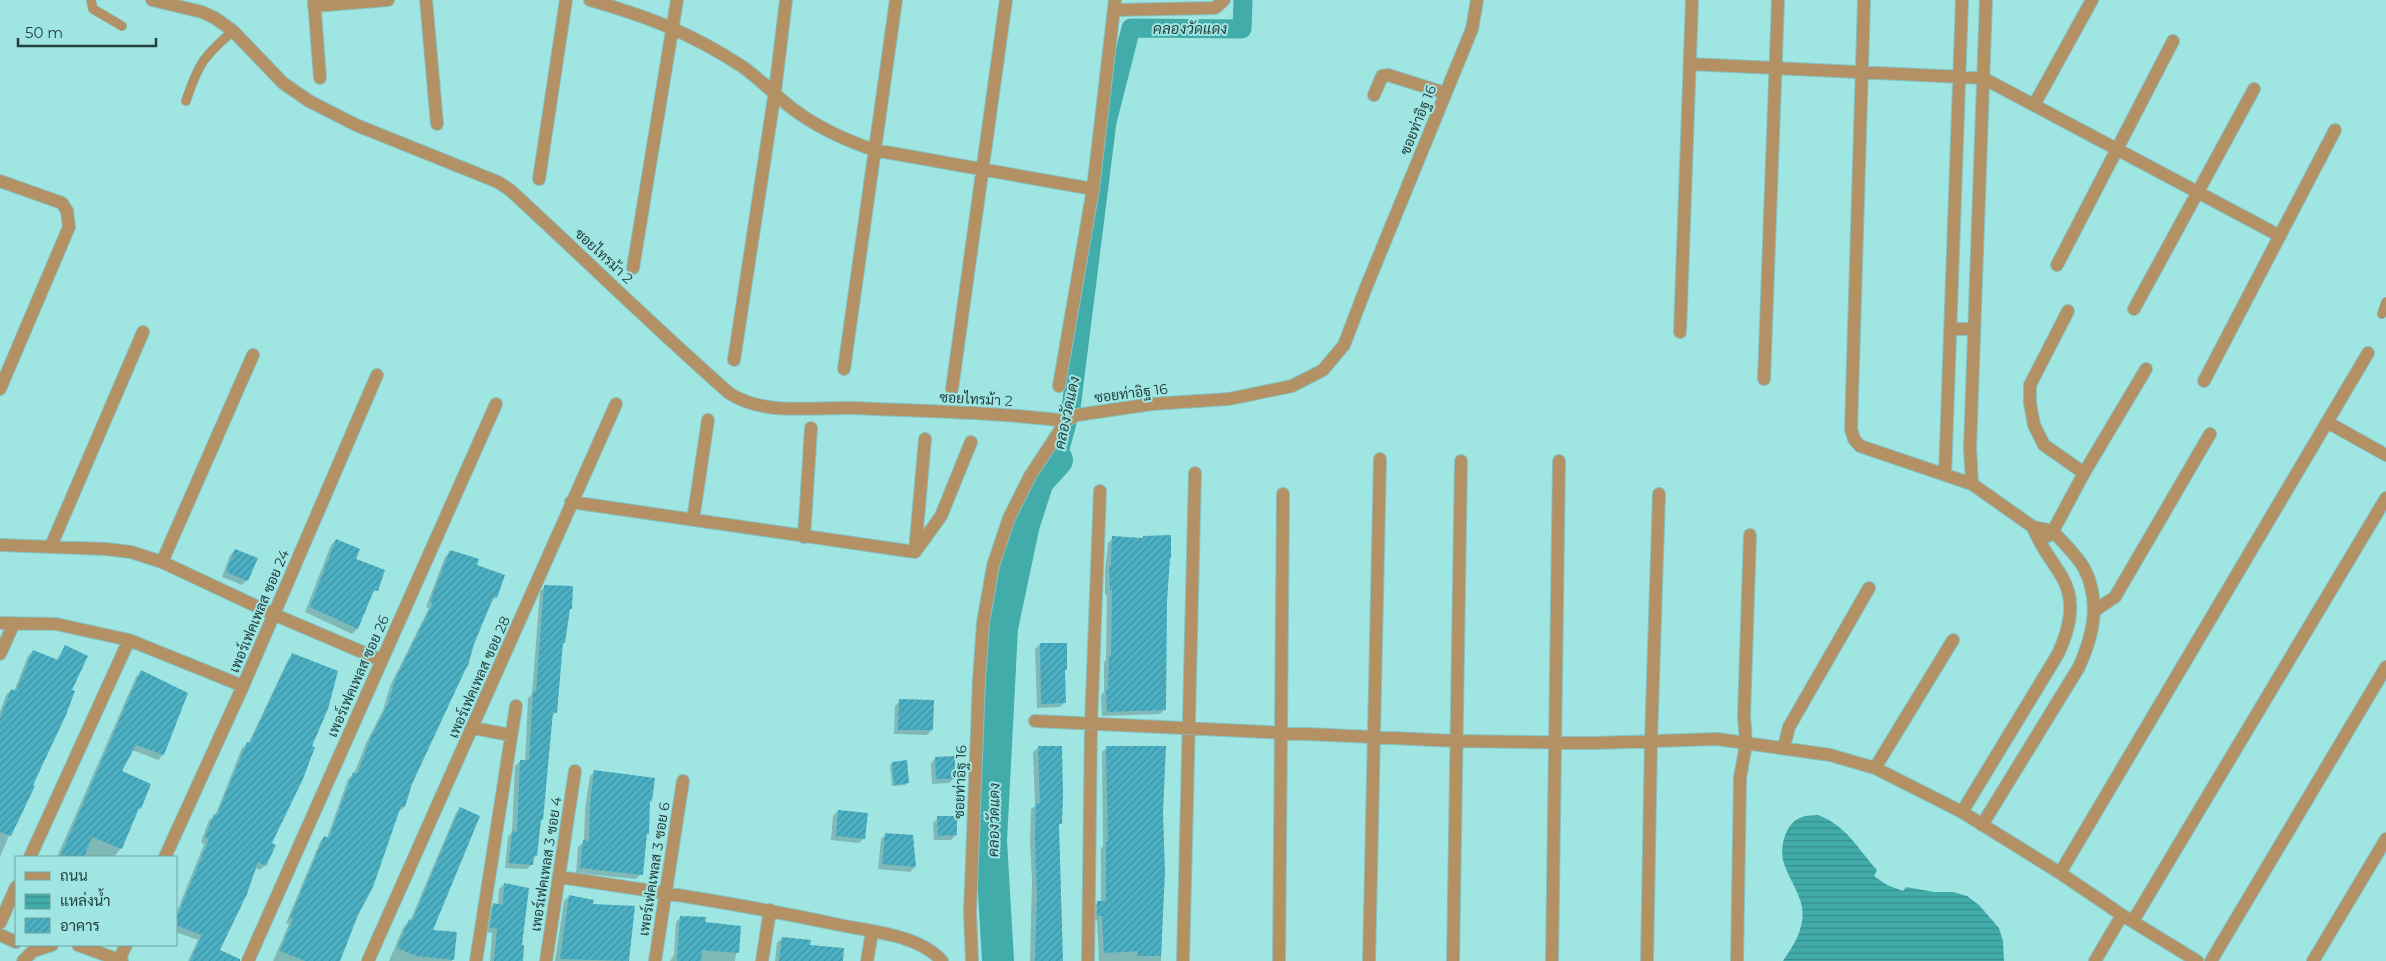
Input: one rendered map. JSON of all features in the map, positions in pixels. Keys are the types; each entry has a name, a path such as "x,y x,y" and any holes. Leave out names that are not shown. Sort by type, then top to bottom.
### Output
{"street":[{"name":"ซอยไทรม้า 2","path":"152,0 202,12 233,31 283,83 309,101 356,126 498,182 510,190 662,334 740,400 754,406 778,408 850,408 1018,416 1066,421"},
{"path":"320,78 314,3 388,0"},
{"path":"426,0 437,124"},
{"path":"539,179 566,0"},
{"path":"590,0 646,16 673,27 717,50 775,91 791,108 819,127 874,150 1093,190"},
{"path":"633,268 677,0"},
{"path":"734,360 775,91 786,0"},
{"path":"844,369 896,0"},
{"path":"952,389 1006,0"},
{"path":"1059,386 1093,190 1115,5 1215,8 1224,0"},
{"name":"ซอยท่าอิฐ 16","path":"972,961 970,912 979,680 985,614 994,566 1009,518 1030,476 1066,421 1077,415 1152,404 1229,399 1292,386 1323,370 1344,345 1472,29 1477,0"},
{"path":"1680,332 1692,0"},
{"path":"1764,379 1778,0"},
{"path":"1864,0 1852,429 1854,439 1860,446 1972,484 2032,527 2053,531 2084,569 2092,595 2094,621 2089,645 2079,667 1982,825"},
{"path":"1945,475 1962,0"},
{"path":"1972,484 1970,448 1986,0"},
{"path":"2034,105 2092,0"},
{"path":"2057,265 2173,41"},
{"path":"1690,64 1861,70 1983,78 2280,236"},
{"path":"1374,95 1378,80 1382,76 1388,75 1445,93"},
{"path":"2134,309 2254,89"},
{"path":"2204,381 2335,130"},
{"path":"0,181 62,203 66,210 69,227 0,389"},
{"path":"2068,311 2030,385 2030,404 2034,425 2044,445 2084,473"},
{"path":"1950,329 1974,329"},
{"path":"51,546 143,332"},
{"path":"2060,873 2368,354"},
{"path":"162,562 252,355"},
{"path":"2039,544 2053,531 2084,473 2146,370"},
{"name":"เพอร์เฟคเพลส ซอย 24","path":"166,856 243,686 377,375"},
{"name":"เพอร์เฟคเพลส ซอย 26","path":"248,961 496,404"},
{"name":"เพอร์เฟคเพลส ซอย 28","path":"368,961 616,404"},
{"path":"693,520 708,420"},
{"path":"2327,422 2386,455"},
{"path":"804,537 811,428"},
{"path":"2094,611 2115,596 2210,434"},
{"path":"915,552 925,439"},
{"path":"915,552 941,516 971,442"},
{"path":"1369,961 1380,459"},
{"path":"1453,961 1461,461"},
{"path":"1552,961 1560,461"},
{"path":"1183,961 1187,728 1195,474"},
{"path":"1088,961 1091,724 1100,491"},
{"path":"1279,961 1283,494"},
{"path":"1647,961 1651,741 1659,494"},
{"path":"2095,961 2127,918 2386,498"},
{"path":"572,502 915,552"},
{"path":"1962,812 2058,654 2066,636 2070,617 2069,597 2063,578 2039,544 2032,527"},
{"path":"1738,961 1740,778 1746,744 1744,716 1750,535"},
{"path":"0,546 51,546 131,552 162,562 273,614 381,660"},
{"path":"1784,747 1789,727 1869,588"},
{"path":"0,654 14,622"},
{"path":"0,623 56,624 129,640 243,686"},
{"path":"30,856 129,640"},
{"path":"1875,768 1953,640"},
{"path":"2211,961 2386,667"},
{"path":"476,961 516,706"},
{"path":"1035,721 1456,741 1717,739 1830,755 1875,768 1962,812 2197,961"},
{"path":"473,728 511,736"},
{"name":"เพอร์เฟคเพลส 3 ซอย 4","path":"546,961 575,771"},
{"name":"เพอร์เฟคเพลส 3 ซอย 6","path":"655,961 683,781"},
{"path":"2313,961 2386,839"},
{"path":"559,877 770,910 872,932 904,939 930,950 942,960"},
{"path":"0,923 15,889"},
{"path":"762,961 770,910"},
{"path":"867,961 872,932"},
{"path":"0,935 15,942"},
{"path":"23,946 33,952"},
{"path":"22,961 33,952 49,946"},
{"path":"81,946 120,960 126,946"}],"lane":[{"path":"90,0 92,8 122,26"},
{"path":"186,101 196,70 203,60 233,31"},
{"path":"2382,314 2386,302"}],"water":[{"path":"1818,815 1837,825 1851,838 1877,870 1874,876 1887,885 1903,891 1906,887 1934,892 1953,892 1967,896 1979,905 1999,928 2003,941 2004,961 1783,961 1798,936 1802,922 1802,907 1783,860 1783,841 1788,829 1796,820 1804,816"}],"building":[{"path":"1171,535 1167,602 1166,710 1107,712 1106,689 1108,689 1109,656 1111,656 1112,590 1110,590 1109,566 1111,566 1112,536 1143,538 1143,536"},
{"path":"336,539 360,549 356,559 385,570 378,591 374,590 358,629 310,607"},
{"path":"235,549 258,558 248,581 226,572"},
{"path":"450,550 479,559 477,565 505,575 497,598 494,596 474,644 468,666 412,784 405,807 401,806 373,887 357,917 340,961 305,961 280,951 293,919 290,918 324,836 329,838 353,772 357,774 371,737 388,704 395,680 433,603 430,602"},
{"path":"544,585 573,586 572,609 570,609 565,643 563,643 557,713 553,712 543,820 541,820 537,856 534,856 533,865 509,863 512,831 517,832 520,760 529,760 533,691 536,692"},
{"path":"1040,643 1067,643 1067,670 1065,670 1066,703 1041,704"},
{"path":"65,645 88,656 72,690 75,691 66,715 11,836 0,832 0,718 11,689 16,691 33,650 58,660"},
{"path":"292,653 338,671 328,709 312,746 315,747 303,779 272,843 276,845 266,866 258,862 247,894 220,950 240,959 240,961 190,961 202,935 178,926 178,914 209,839 205,837 214,814 217,815 247,742 250,743"},
{"path":"141,670 188,693 164,755 136,745 122,771 151,784 122,849 92,837 84,856 60,856"},
{"path":"899,699 934,700 933,730 898,730"},
{"path":"1038,746 1062,746 1062,824 1059,824 1063,961 1035,961 1037,896 1036,803 1040,803"},
{"path":"1106,746 1166,746 1163,813 1165,872 1161,956 1137,956 1138,951 1104,953 1102,916 1097,916 1097,901 1106,901 1106,842 1108,842"},
{"path":"955,756 955,779 936,779 935,757"},
{"path":"907,760 909,783 894,785 892,762"},
{"path":"594,770 655,778 652,801 650,801 649,834 647,834 643,875 580,868 583,840 589,841 590,803"},
{"path":"460,807 480,816 433,930 457,932 454,960 417,956 397,948 409,919 412,921"},
{"path":"838,810 868,813 865,839 836,836"},
{"path":"937,816 957,816 957,835 938,836"},
{"path":"885,833 913,835 916,867 882,864"},
{"path":"504,883 529,888 522,945 524,945 523,961 494,961 497,928 490,928 493,903 503,905"},
{"path":"569,895 594,900 593,904 635,906 629,961 560,959"},
{"path":"680,916 706,917 705,922 741,926 739,953 702,950 701,961 677,961"},
{"path":"782,937 811,940 810,945 844,948 843,961 779,961"}],"waterway":[{"name":"คลองวัดแดง","path":"1057,460 1071,408 1107,122 1131,28 1242,29 1243,0"},
{"name":"คลองวัดแดง","path":"998,961 991,841 1002,628 1024,524 1038,481 1057,460"}]}
